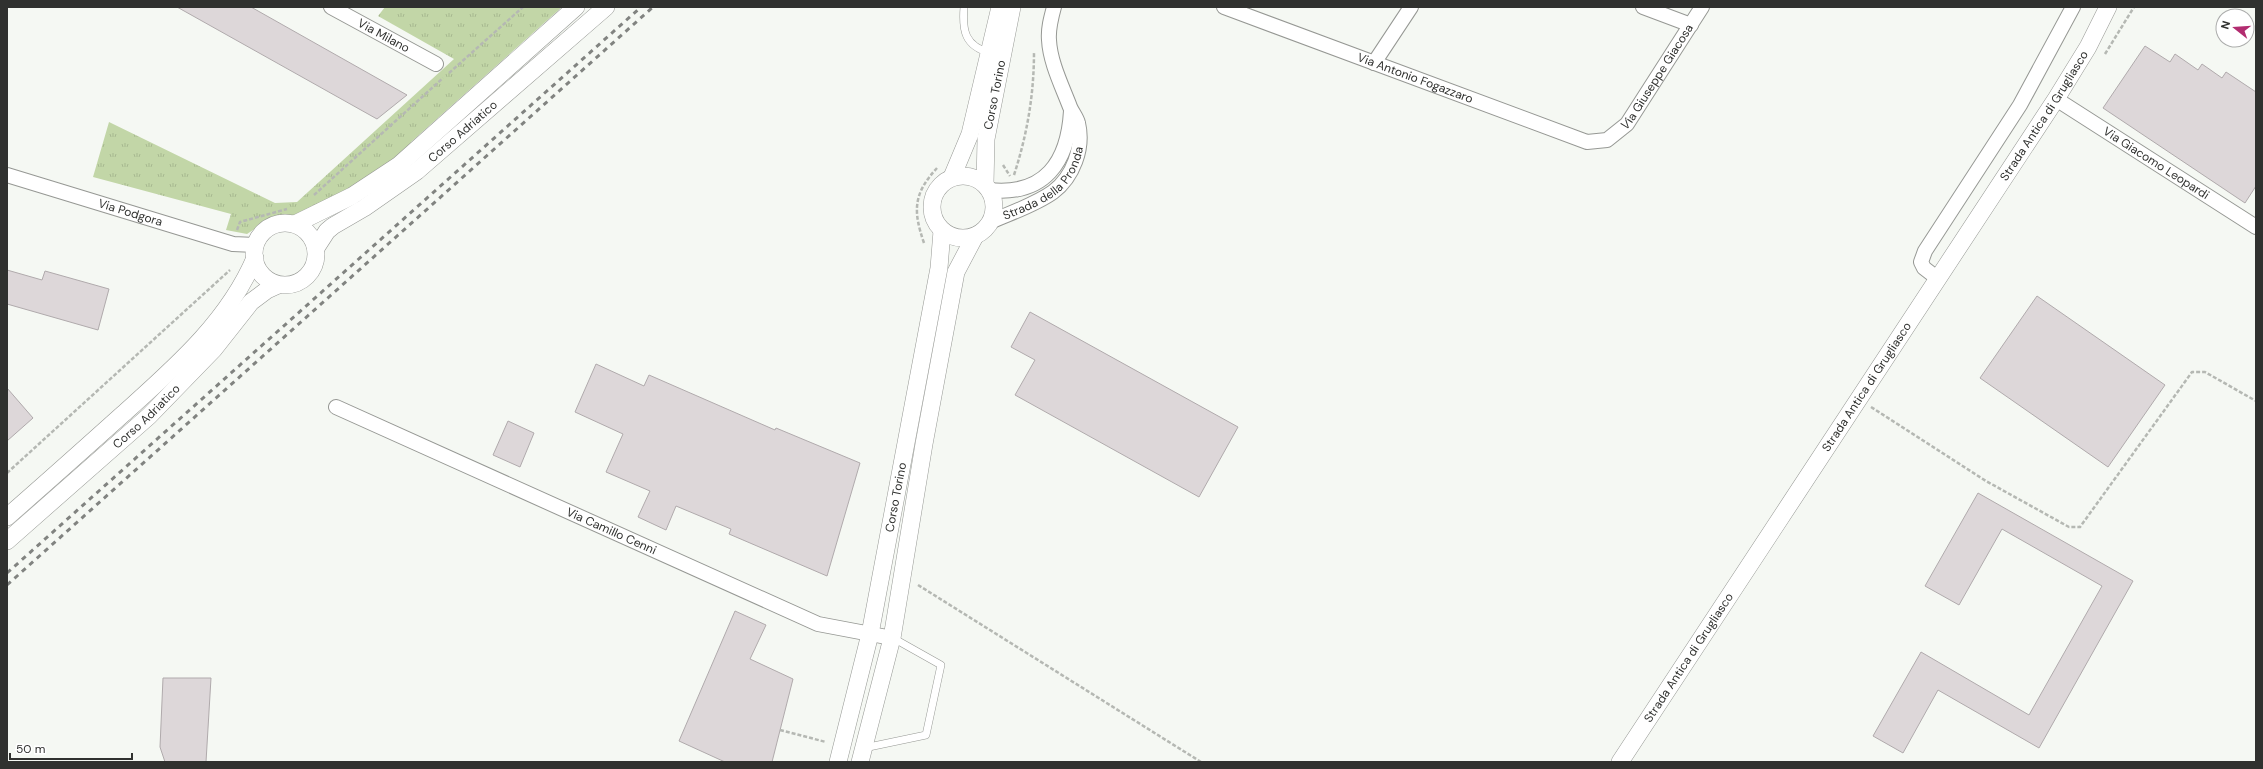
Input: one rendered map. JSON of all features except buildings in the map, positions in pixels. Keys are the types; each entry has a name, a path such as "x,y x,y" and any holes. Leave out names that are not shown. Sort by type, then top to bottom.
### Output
{"street":[{"name":"Via Milano","path":"332,7 436,64"},
{"name":"Corso Adriatico","path":"7,517 163,378 192,348 232,299 264,231 268,227 279,223 295,224 352,196 399,165 576,7"},
{"name":"Corso Adriatico","path":"7,541 149,416 214,349 251,302 278,285 294,284 308,275 315,262 316,248 327,230 417,172 606,7"},
{"name":"Corso Torino","path":"862,755 892,638 956,272 975,236 990,222 994,201 987,187 986,140 1000,7"},
{"name":"Corso Torino","path":"838,762 870,634 939,268 942,231 932,214 931,201 935,191 943,182 952,177 970,134 1012,7"},
{"name":"Strada della Pronda","path":"990,222 1046,196 1068,176 1077,157 1080,138 1078,122 1071,109 1052,59 1049,40 1049,25 1054,7"},
{"name":"Via Antonio Fogazzaro","path":"1224,7 1587,142 1607,140"},
{"path":"1374,63 1411,7"},
{"path":"1643,7 1691,24"},
{"name":"Via Giuseppe Giacosa","path":"1607,140 1627,124 1702,7"},
{"path":"1934,283 1921,262 1925,251 2020,105 2073,7"},
{"name":"Strada Antica di Grugliasco","path":"1620,762 2056,99 2085,51 2108,7"},
{"name":"Via Giacomo Leopardi","path":"2056,99 2256,227"},
{"name":"Strada della Pronda","path":"987,187 1004,192 1023,188 1037,182 1054,168 1067,142 1071,109"},
{"name":"Via Podgora","path":"7,175 255,251"},
{"path":"952,177 970,176 987,187"},
{"path":"295,224 308,233 316,248"},
{"path":"942,231 954,237 965,238 975,236"},
{"path":"255,251 256,266 261,275 270,282 278,285"},
{"name":"Via Camillo Cenni","path":"336,407 818,624 892,638"}],"lane":[{"path":"964,7 966,37 972,44 996,54"},
{"path":"862,755 926,735 941,665 892,638"}],"path":[{"path":"2102,57 2134,7"},
{"path":"1001,160 1013,180 1028,127 1034,82 1034,47"},
{"path":"1859,399 1986,481 2069,527 2080,527 2192,372 2205,372 2256,401"},
{"path":"902,576 1201,762"},
{"path":"780,730 826,742"}],"green space":[{"path":"385,7 562,7 411,142 411,150 390,167 292,218 273,217 247,234 226,230 231,214 93,177 109,122 275,203 297,202 454,59 378,16"}],"railway":[{"path":"7,573 641,7"},
{"path":"7,585 653,7"}]}
